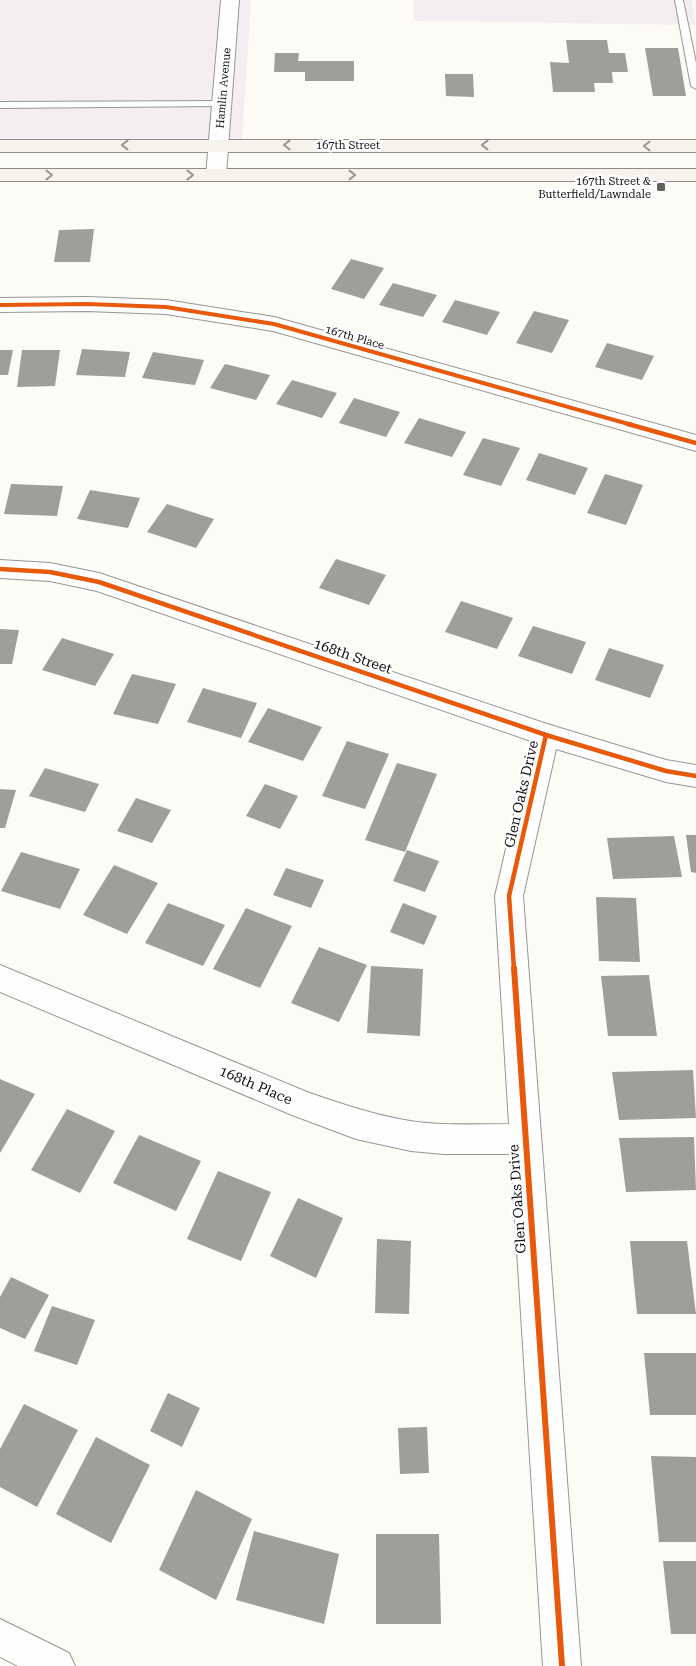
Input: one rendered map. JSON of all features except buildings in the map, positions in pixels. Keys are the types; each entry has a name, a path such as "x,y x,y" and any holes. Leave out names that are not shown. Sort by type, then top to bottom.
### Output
{"main road":[{"name":"167th Street","path":"0,146 218,144 696,146"},
{"path":"0,176 696,175"}],"street":[{"name":"Hamlin Avenue","path":"216,175 230,0"},
{"name":"167th Place","path":"0,305 125,304 166,307 274,324 696,444"},
{"name":"168th Street","path":"0,569 50,572 98,582 546,735 658,768 696,776"},
{"name":"Glen Oaks Drive","path":"546,735 508,896 562,1666"},
{"name":"168th Place","path":"0,978 303,1105 356,1124 411,1136 444,1139 524,1139"},
{"path":"0,1637 56,1666"}],"lane":[{"path":"679,0 696,86"},
{"path":"0,104 221,103"}],"shaded area":[{"path":"0,0 251,0 242,142 0,142"},
{"path":"413,0 692,0 696,25 414,21"}],"cycle path":[{"path":"0,305 87,304 166,307 274,324 696,443"},
{"path":"0,569 50,572 99,582 546,735 666,771 696,776"},
{"path":"546,735 509,896 562,1666"}],"place":[{"name":"167th Street & Butterfield/Lawndale","path":"661,187"}]}
